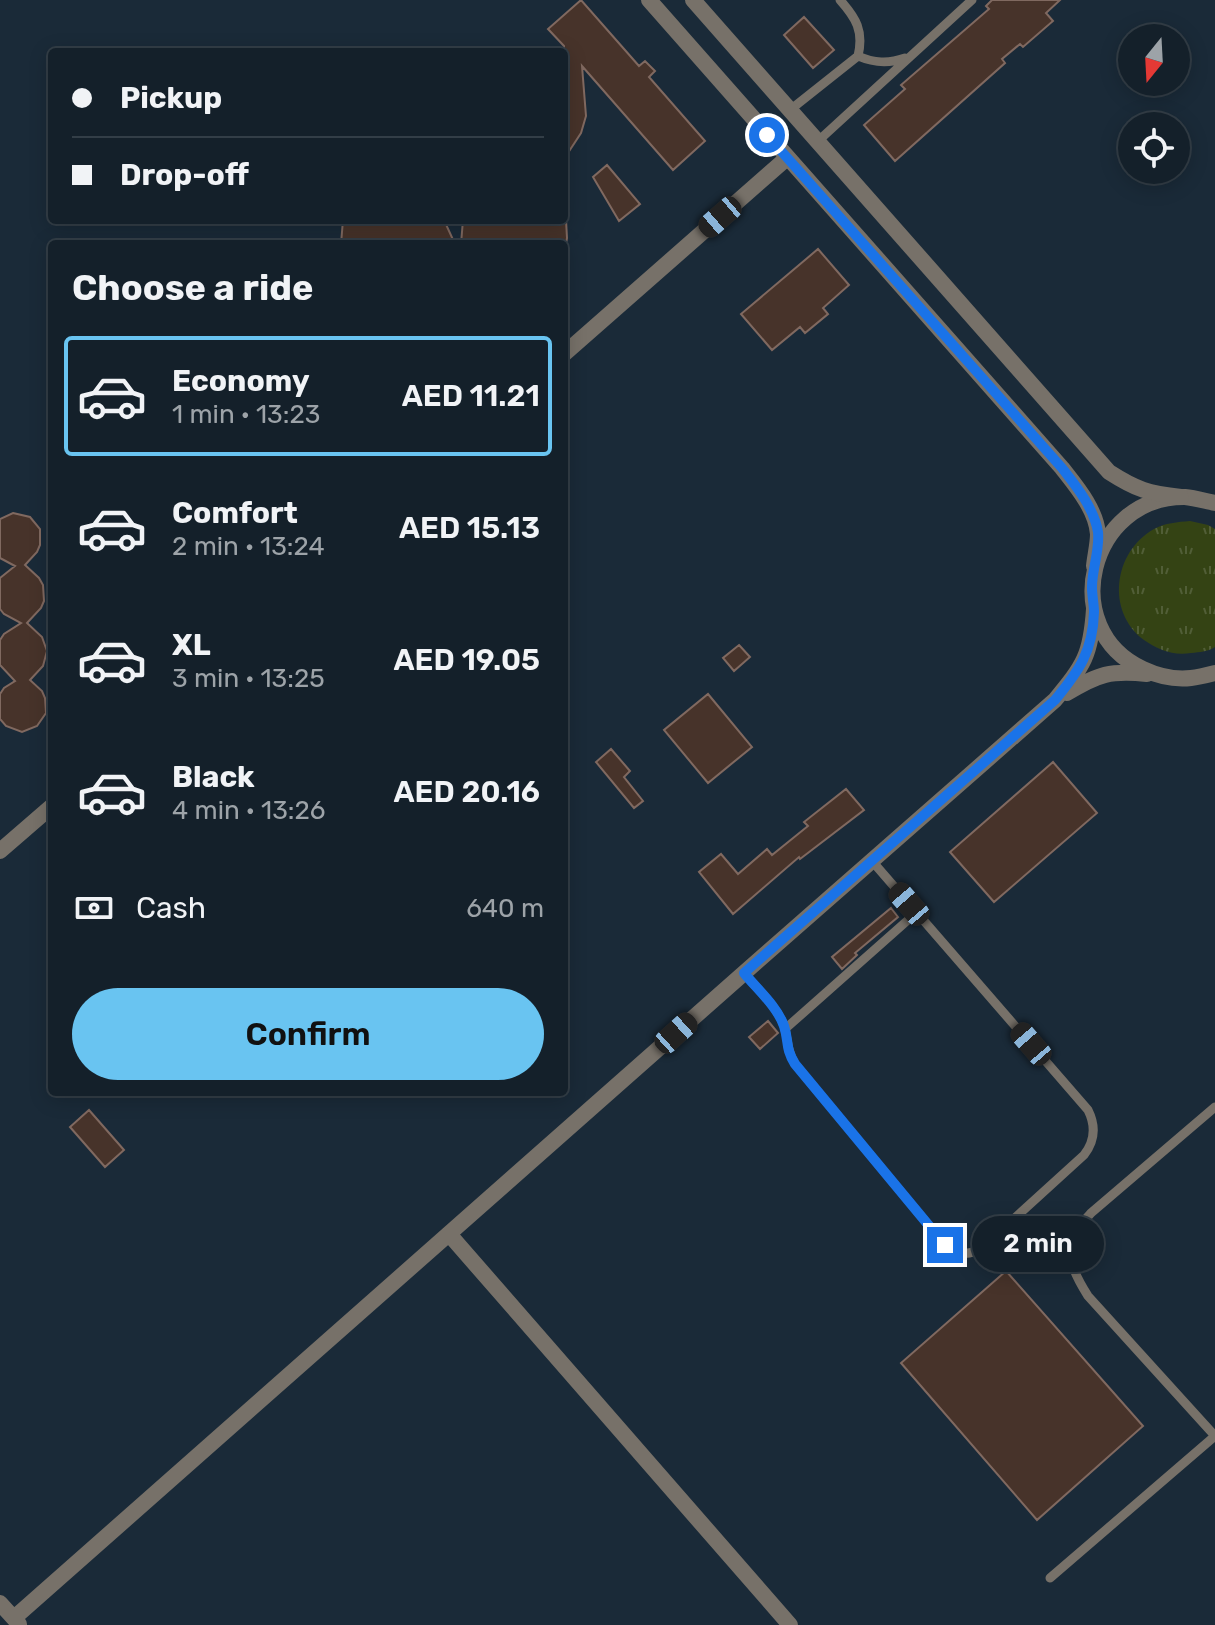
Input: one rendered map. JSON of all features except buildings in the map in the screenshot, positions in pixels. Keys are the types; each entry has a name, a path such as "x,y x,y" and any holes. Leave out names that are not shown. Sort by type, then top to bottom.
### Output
{"street":[{"path":"0,1603 13,1623 1055,700 1075,677 1086,658 1092,639 1092,587 1098,533 1081,492 649,0"},
{"path":"693,0 1109,472 1131,486 1152,493 1215,500"},
{"path":"568,350 787,158"},
{"path":"1094,566 1106,539 1126,517 1152,503 1185,498"},
{"path":"1094,609 1103,631 1116,650 1134,665 1156,675"},
{"path":"1055,700 1104,675 1122,671 1191,679 1215,676"},
{"path":"0,851 48,809"},
{"path":"449,1234 790,1625"}],"lane":[{"path":"790,110 858,56 860,33 852,14 840,0"},
{"path":"817,142 972,0"},
{"path":"858,56 887,62 915,53"},
{"path":"744,973 772,1006 785,1029 790,1056 800,1072 945,1245 965,1254 983,1247 1084,1155 1092,1142 1094,1126 1088,1110 872,861"},
{"path":"785,1029 917,912"},
{"path":"1050,1578 1215,1436 1088,1296 1073,1272 1070,1250 1075,1233 1091,1213 1215,1107"}],"green space":[{"path":"1190,521 1215,529 1215,647 1203,652 1178,654 1155,647 1132,628 1124,614 1119,583 1130,552 1140,539 1163,525"}],"route":[{"path":"767,135 1062,468 1081,492 1098,533 1092,587 1092,639 1075,677 1055,700 744,973 781,1021 795,1064 945,1245"}]}
